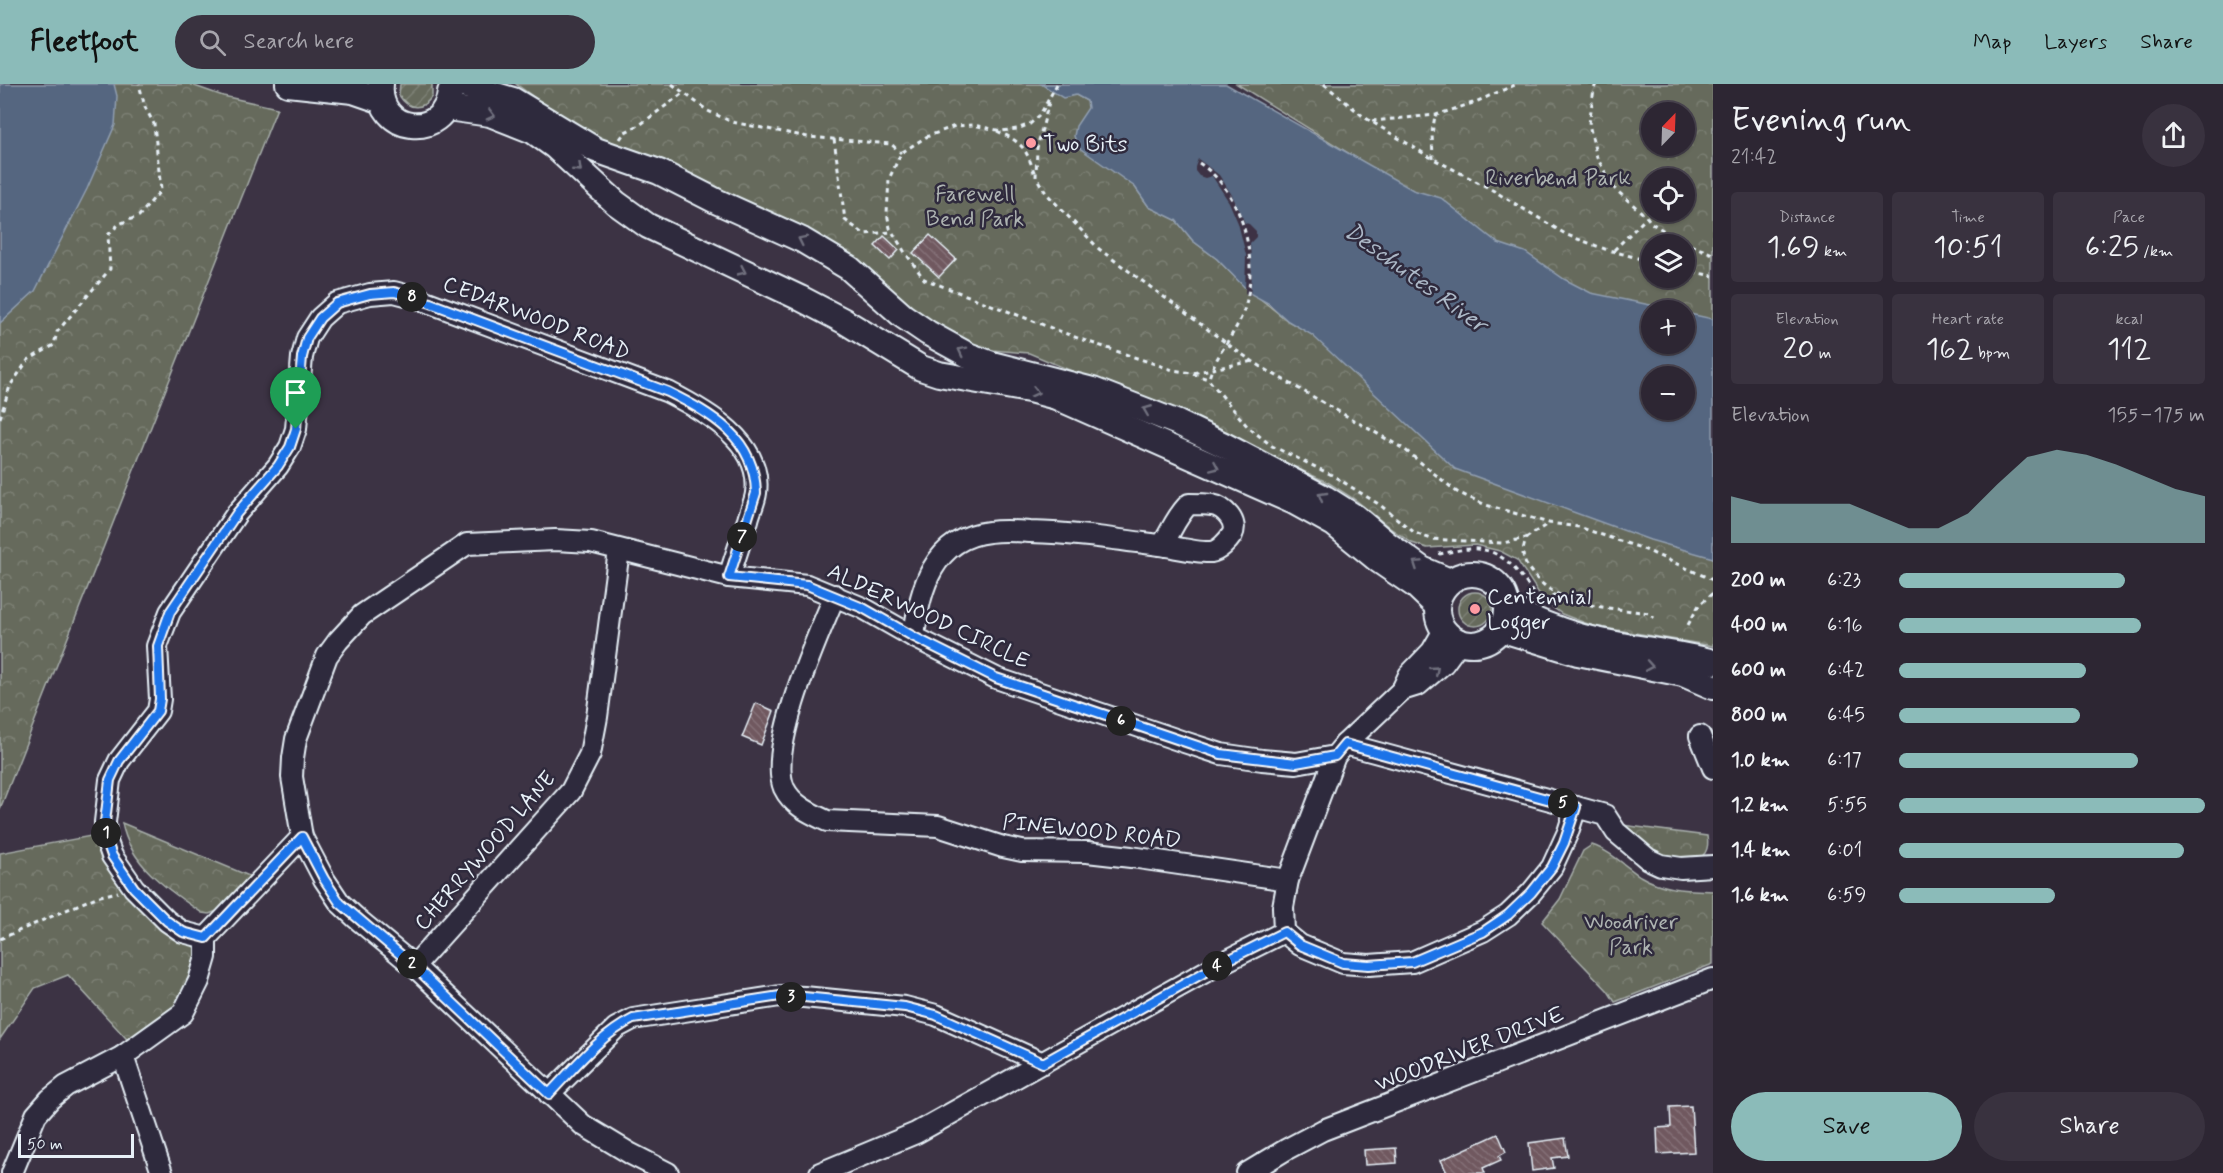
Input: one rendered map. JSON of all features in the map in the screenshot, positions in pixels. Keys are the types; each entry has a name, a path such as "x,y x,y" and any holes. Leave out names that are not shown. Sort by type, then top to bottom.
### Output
{"main road":[{"path":"288,84 353,92 382,92 387,111 396,120 406,125 418,126 439,117 448,96 533,131 554,146 616,203 648,226 818,307 921,368 957,378 1056,397 1294,502 1344,530 1378,560 1416,586 1437,606"},
{"path":"459,84 513,100 596,150 659,172 817,248 849,268 911,322 968,355 992,364 1093,390 1169,419 1226,446 1325,498 1355,517 1422,569 1450,581"},
{"path":"1481,575 1491,579 1499,587 1504,596 1504,618 1492,637 1471,644 1452,636 1440,623 1437,606 1439,597 1450,581 1459,576 1481,575"},
{"path":"1504,618 1536,621 1577,636 1713,662"},
{"path":"1504,618 1578,653 1683,674 1713,687"}],"street":[{"name":"CEDARWOOD ROAD","path":"206,938 183,932 167,921 134,888 112,856 106,839 110,780 119,761 158,711 160,699 158,646 160,633 170,612 184,588 237,513 278,466 290,447 296,429 302,357 307,338 320,318 337,303 370,294 394,292 417,298 668,392 699,408 727,429 745,450 754,469 756,493 729,577"},
{"path":"914,637 922,589 932,568 949,548 967,537 988,532 1059,532 1162,545"},
{"name":"ALDERWOOD CIRCLE","path":"668,1173 583,1125 414,966 340,903 324,879 302,837 292,777 297,739 327,656 362,615 467,544 555,540 591,542 729,577 807,585 863,608 914,637 996,678 1221,754 1296,763 1340,750"},
{"name":"CHERRYWOOD LANE","path":"414,966 571,791 584,768 590,754 597,717 619,550"},
{"name":"PINEWOOD ROAD","path":"835,595 797,693 785,736 780,766 784,787 793,802 810,813 827,821 938,826 1022,851 1087,852 1288,880"},
{"path":"1452,636 1432,651 1409,675 1402,690 1340,750 1288,880 1283,907 1284,932 1300,945 1343,963 1369,965 1412,962 1483,932 1508,915 1531,893 1552,867 1564,843 1576,807"},
{"path":"1700,736 1713,768"},
{"path":"1340,750 1605,815 1616,832 1648,859 1661,865 1681,868 1713,866"},
{"path":"12,1173 36,1115 50,1099 66,1086 123,1056 183,1013 199,981 206,957 206,938 302,837"},
{"path":"820,1173 916,1132 1214,967 1284,932"},
{"name":"WOODRIVER DRIVE","path":"1247,1173 1323,1130 1713,979"},
{"path":"549,1094 600,1042 616,1028 633,1019 780,996 905,1007 936,1015 1043,1063"},
{"path":"123,1056 162,1173"}],"path":[{"path":"0,418 10,387 28,360 54,345 57,332 110,269 108,235 119,224 139,216 161,190 154,124 145,107 139,84"},
{"path":"672,84 708,111 732,122 808,137 891,144 902,153"},
{"path":"1057,84 1052,97 1040,115 1030,124 1017,129 1002,130 973,124 955,126 926,137 902,153 889,179 887,213 890,228 924,279 1080,339 1173,370 1192,373 1208,379 1248,427 1272,446 1332,475 1380,505 1416,533 1431,539 1503,543 1526,538 1550,523"},
{"path":"1324,84 1371,121 1432,159 1489,188 1567,235 1605,249 1641,259"},
{"path":"1371,121 1436,116 1517,84"},
{"path":"1596,84 1589,124 1597,158 1615,189 1641,212"},
{"path":"618,142 625,132 641,124 683,93"},
{"path":"1035,177 1037,148 1048,102"},
{"path":"1432,159 1432,133 1436,116"},
{"path":"990,128 1013,138 1027,152 1035,177 1058,207 1099,249 1252,362 1404,449 1458,492 1486,505 1550,523 1579,527 1608,537 1713,580"},
{"path":"834,139 845,220 864,234 893,232"},
{"path":"1199,163 1218,178 1231,197 1241,220 1248,248 1250,275 1241,318 1208,379"},
{"path":"1614,250 1642,222"},
{"path":"1650,222 1685,243 1713,254"},
{"path":"1695,272 1713,276"},
{"path":"1192,373 1252,362"},
{"path":"1526,538 1523,553 1526,566 1542,585 1555,594 1576,602 1649,613 1654,618"},
{"path":"1429,548 1431,539"},
{"path":"1435,555 1477,549 1495,553 1513,565 1543,608 1555,594"},
{"path":"1688,625 1699,605 1713,593"},
{"path":"0,939 96,897 134,888"}],"green space":[{"path":"70,84 189,84 223,96 277,108 0,809 0,311"},
{"path":"400,84 432,84 432,96 420,106 411,106 399,95"},
{"name":"Farewell Bend Park","path":"516,84 1062,84 1087,101 1135,187 1149,207 1176,220 1193,241 1288,321 1713,556 1713,646 1593,626 1562,614 1544,601 1517,560 1500,551 1475,545 1427,548 1412,543 1357,501 1329,483 1238,441 1029,353 979,349 616,150 549,108"},
{"name":"Riverbend Park","path":"1237,84 1713,84 1713,332 1695,328 1695,300 1641,300 1641,307 1569,290"},
{"path":"1475,592 1487,597 1492,609 1487,621 1475,626 1463,621 1458,609 1463,597"},
{"path":"122,823 254,878 217,911 209,914 202,913 176,895 142,864 126,838"},
{"name":"Woodriver Park","path":"1614,824 1707,836 1708,846 1700,857 1678,859 1650,849"},
{"path":"96,835 104,860 120,884 195,948 193,963 181,995 167,1018 135,1048 68,975 35,988 0,1039 0,853"},
{"name":"Woodriver Park","path":"1592,845 1649,881 1675,888 1713,891 1713,964 1615,1002 1608,991 1542,922 1560,899 1583,851"}],"water":[{"path":"0,84 114,84 117,96 115,125 87,189 35,291 0,323"},
{"name":"Deschutes River","path":"1041,84 1226,84 1413,190 1441,198 1498,243 1525,252 1564,279 1591,293 1641,303 1641,354 1695,354 1695,315 1713,319 1713,558 1650,540 1455,469 1312,335 1288,321 1268,303 1251,294 1217,259 1193,241 1176,220 1149,207 1135,187 1078,147 1074,136 1076,126 1088,108 1087,101 1076,95 1063,98"}],"pier":[{"path":"1198,159 1219,175 1232,195 1245,223 1256,231 1256,237 1250,243 1252,275 1250,297 1245,293 1246,255 1238,223 1229,202 1212,176 1205,178 1199,176 1195,171"}],"building":[{"path":"930,235 956,259 939,277 913,253"},
{"path":"884,236 899,250 890,260 875,246"},
{"path":"756,703 774,711 761,745 742,737"},
{"path":"1691,1106 1694,1152 1658,1154 1657,1128 1671,1127 1670,1107"},
{"path":"1498,1134 1506,1152 1499,1156 1501,1160 1483,1168 1485,1173 1447,1173 1441,1160"},
{"path":"1565,1138 1568,1156 1552,1158 1554,1168 1532,1171 1529,1143"},
{"path":"1396,1148 1397,1163 1365,1165 1364,1150"}],"place":[{"name":"Two Bits","path":"1031,143"},
{"name":"Centennial Logger","path":"1475,609"}],"route":[{"path":"394,292 417,298 668,392 699,408 727,429 745,450 754,469 756,481 756,493 729,577 807,585 835,595 996,678 1221,754 1296,763 1335,756 1345,744 1576,807 1564,843 1552,867 1531,893 1508,915 1483,932 1412,962 1369,965 1343,963 1300,945 1284,932 1214,967 1043,1063 936,1015 905,1007 780,996 633,1019 616,1028 600,1042 549,1094 414,966 340,903 324,879 302,837 206,938 183,932 167,921 134,888 112,856 106,839 105,822 110,780 119,761 158,711 160,633 184,588 214,545 237,513 278,466 290,447 296,429 302,357 307,338 320,318 337,303 370,294 394,292"}]}
